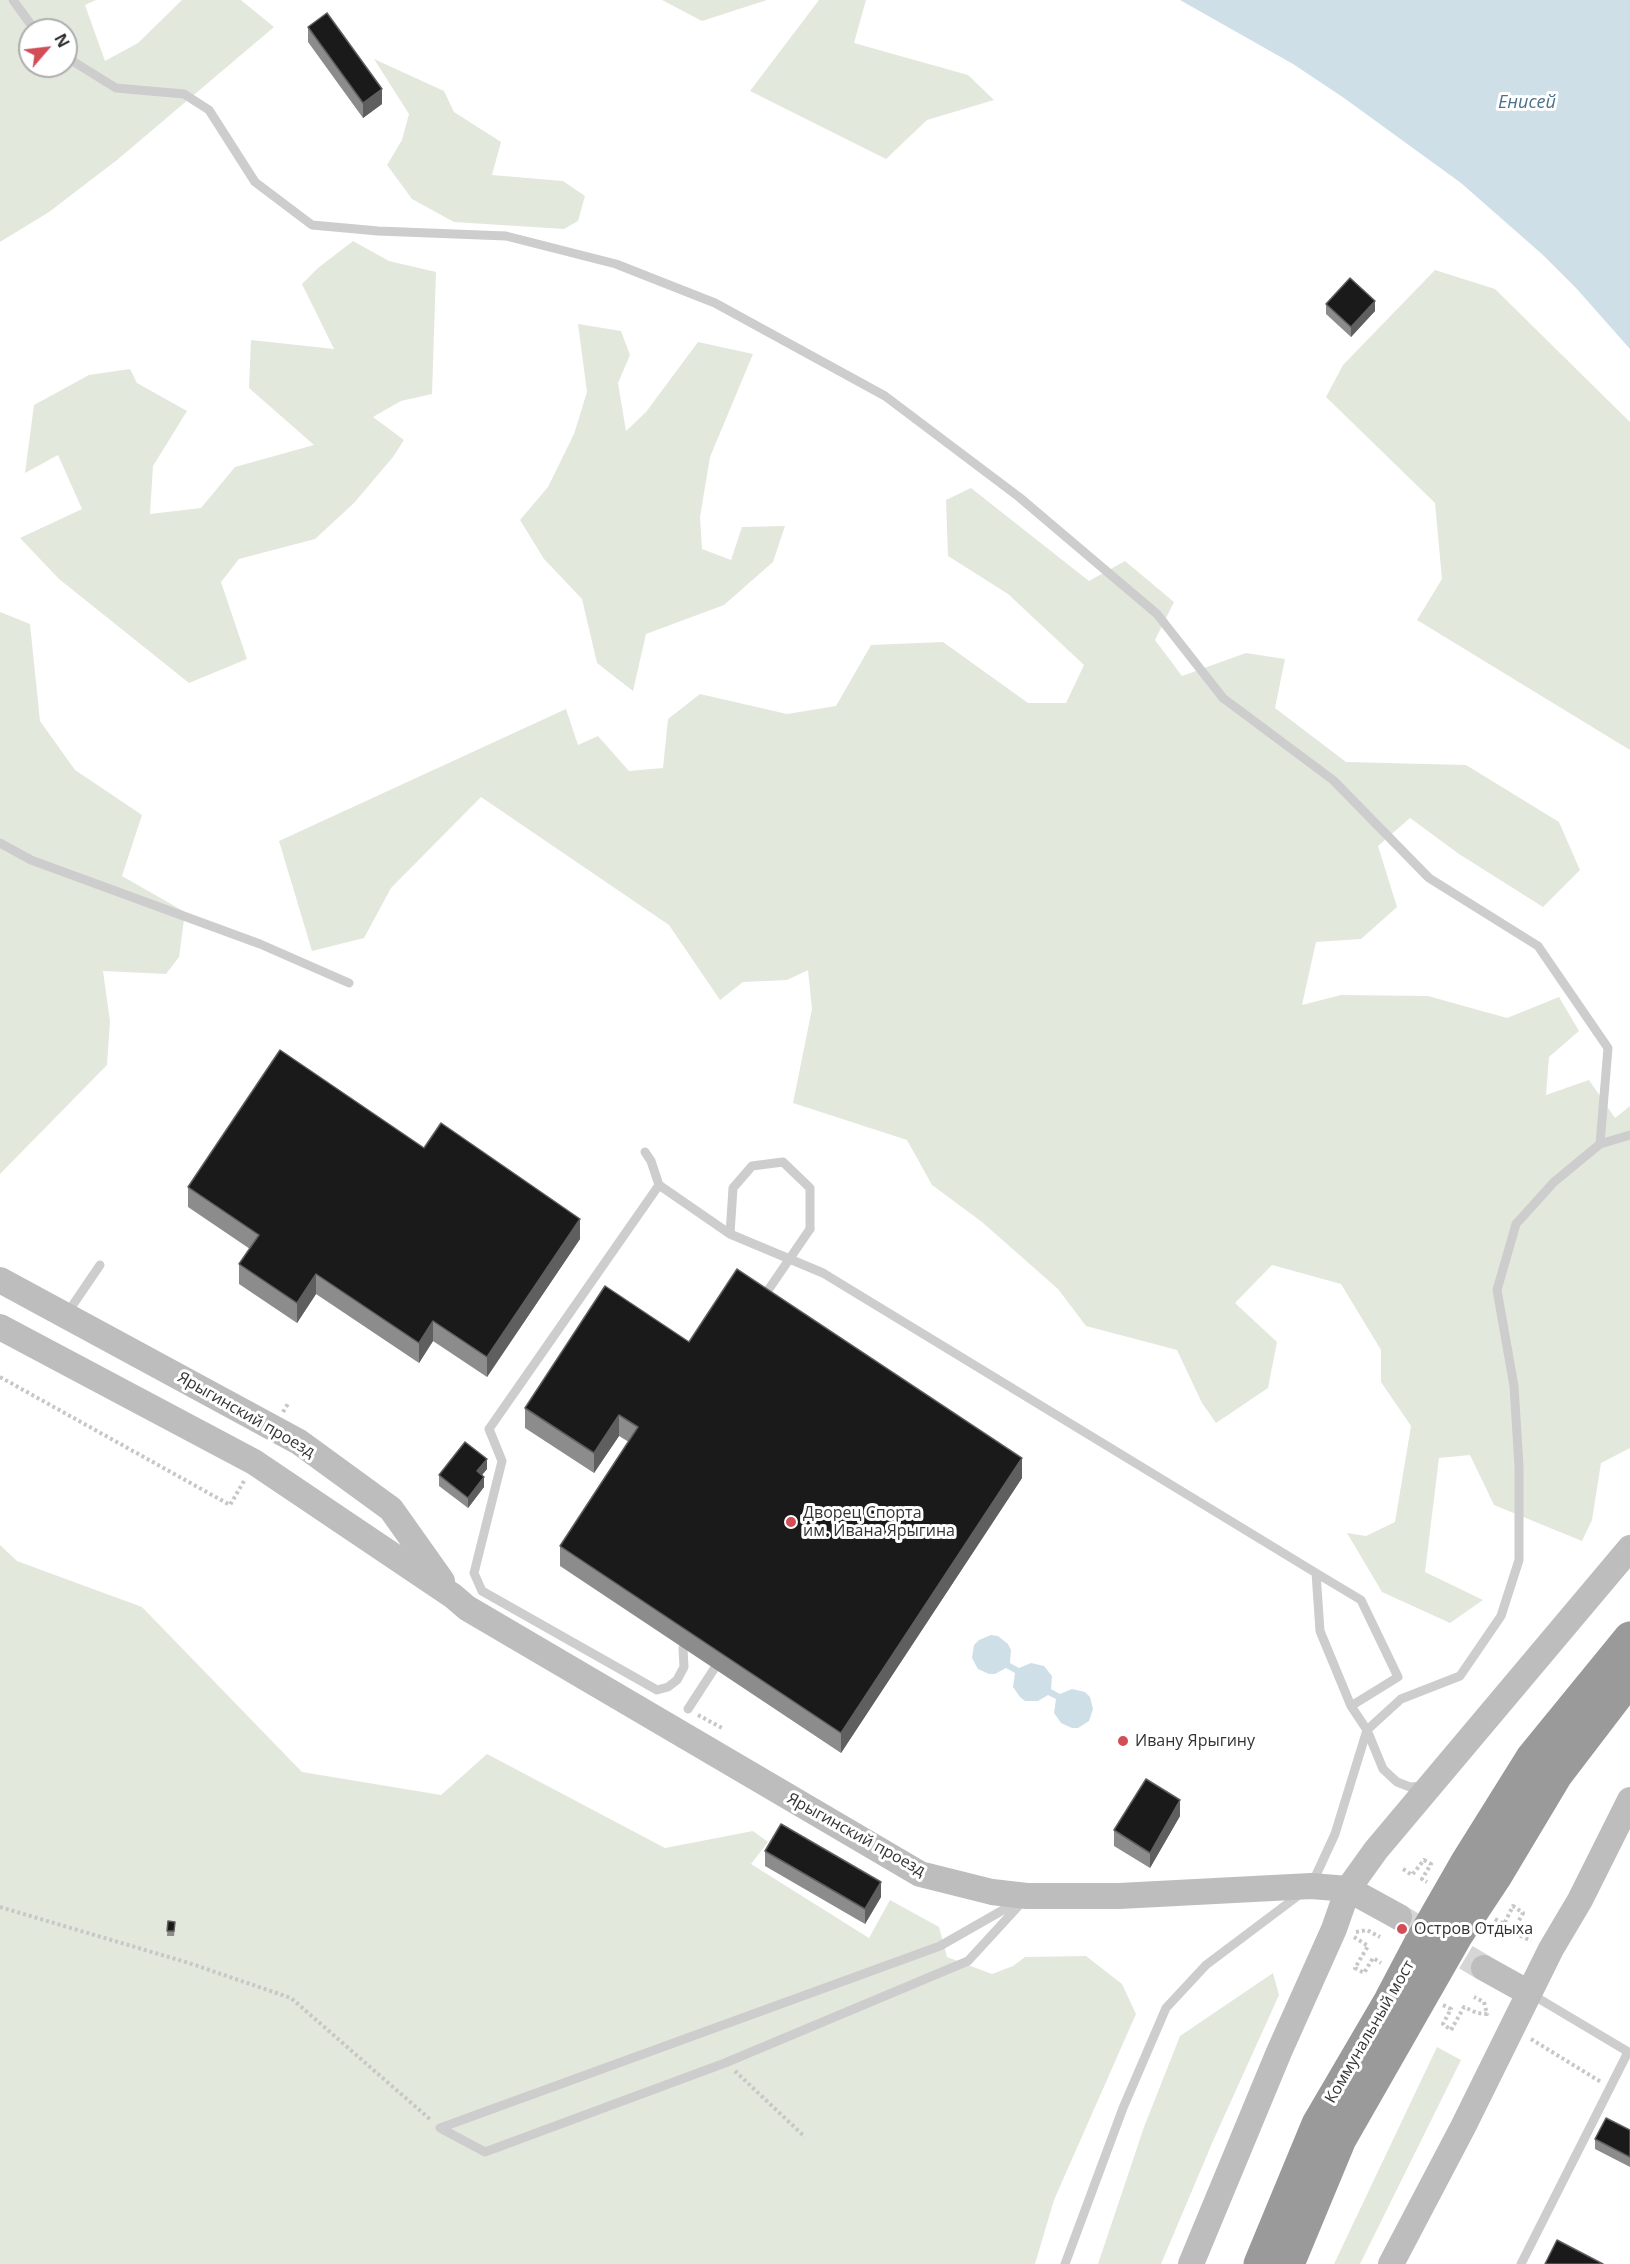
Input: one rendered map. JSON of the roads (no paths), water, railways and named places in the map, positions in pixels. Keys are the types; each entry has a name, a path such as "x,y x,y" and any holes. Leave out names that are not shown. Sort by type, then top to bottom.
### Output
{"highway":[{"name":"Коммунальный мост","path":"1260,2264 1317,2124 1390,2001 1467,1862 1532,1758 1630,1638"},
{"name":"Коммунальный мост","path":"1288,2264 1340,2139 1456,1936 1495,1877 1556,1775 1630,1678"}],"main road":[{"name":"Ярыгинский проезд","path":"0,1280 299,1442 391,1509 453,1596"},
{"name":"Ярыгинский проезд","path":"0,1327 254,1462 453,1596 466,1608 920,1874 992,1892 1027,1896 1119,1896 1311,1886 1348,1888"},
{"path":"279,1478 299,1442"},
{"path":"1191,2264 1279,2052 1334,1929 1348,1888 1376,1850 1630,1548"},
{"path":"1391,2264 1463,2127 1551,1949 1580,1900 1630,1800"},
{"path":"1348,1888 1399,1917"},
{"path":"1484,1968 1529,1993"}],"lane":[{"path":"13,0 26,18"},
{"path":"78,64 116,88 184,94 209,110 255,182 312,225 378,231 506,236 616,264 714,303 885,396 1018,497 1156,614 1223,698 1333,780 1429,878 1538,946 1608,1048 1600,1144"},
{"path":"0,843 31,861 260,944 349,982"},
{"path":"1065,2264 1123,2108 1166,2008 1206,1965 1311,1886 1335,1834 1367,1730 1401,1699 1460,1676 1500,1616 1519,1560 1519,1467 1514,1386 1497,1290 1516,1224 1554,1182 1600,1144 1630,1135"},
{"path":"645,1152 651,1161 659,1185 730,1233 823,1273 1360,1600 1398,1677 1351,1706"},
{"path":"730,1233 733,1188 752,1166 783,1162 810,1188 810,1229 759,1304"},
{"path":"659,1185 489,1429 502,1461 474,1573 482,1591 657,1690 668,1687 676,1680 684,1667 682,1648"},
{"path":"66,1315 100,1265"},
{"path":"1316,1573 1320,1631 1351,1706 1367,1730 1383,1769 1397,1782 1410,1788 1433,1784"},
{"path":"687,1709 714,1669"},
{"path":"1027,1896 968,1961 725,2063 485,2152 440,2128 940,1946 1027,1896"},
{"path":"1521,2264 1629,2053 1529,1993"}],"water":[{"name":"Енисей","path":"1180,0 1630,0 1630,349 1576,288 1543,255 1461,183 1293,64"},
{"path":"991,1635 998,1636 1008,1644 1011,1650 1010,1663 1019,1668 1031,1663 1044,1666 1052,1676 1051,1689 1060,1694 1072,1689 1085,1692 1090,1697 1093,1709 1089,1721 1078,1728 1061,1723 1054,1713 1056,1699 1048,1695 1038,1701 1025,1701 1013,1687 1015,1673 1006,1668 995,1674 978,1669 972,1658 974,1645"}],"tunnel":[{"path":"1399,1917 1484,1968"}],"place":[{"name":"Дворец Спорта им. Ивана Ярыгина","path":"791,1522"},
{"name":"Ивану Ярыгину","path":"1123,1741"},
{"name":"Остров Отдыха","path":"1402,1929"}]}
